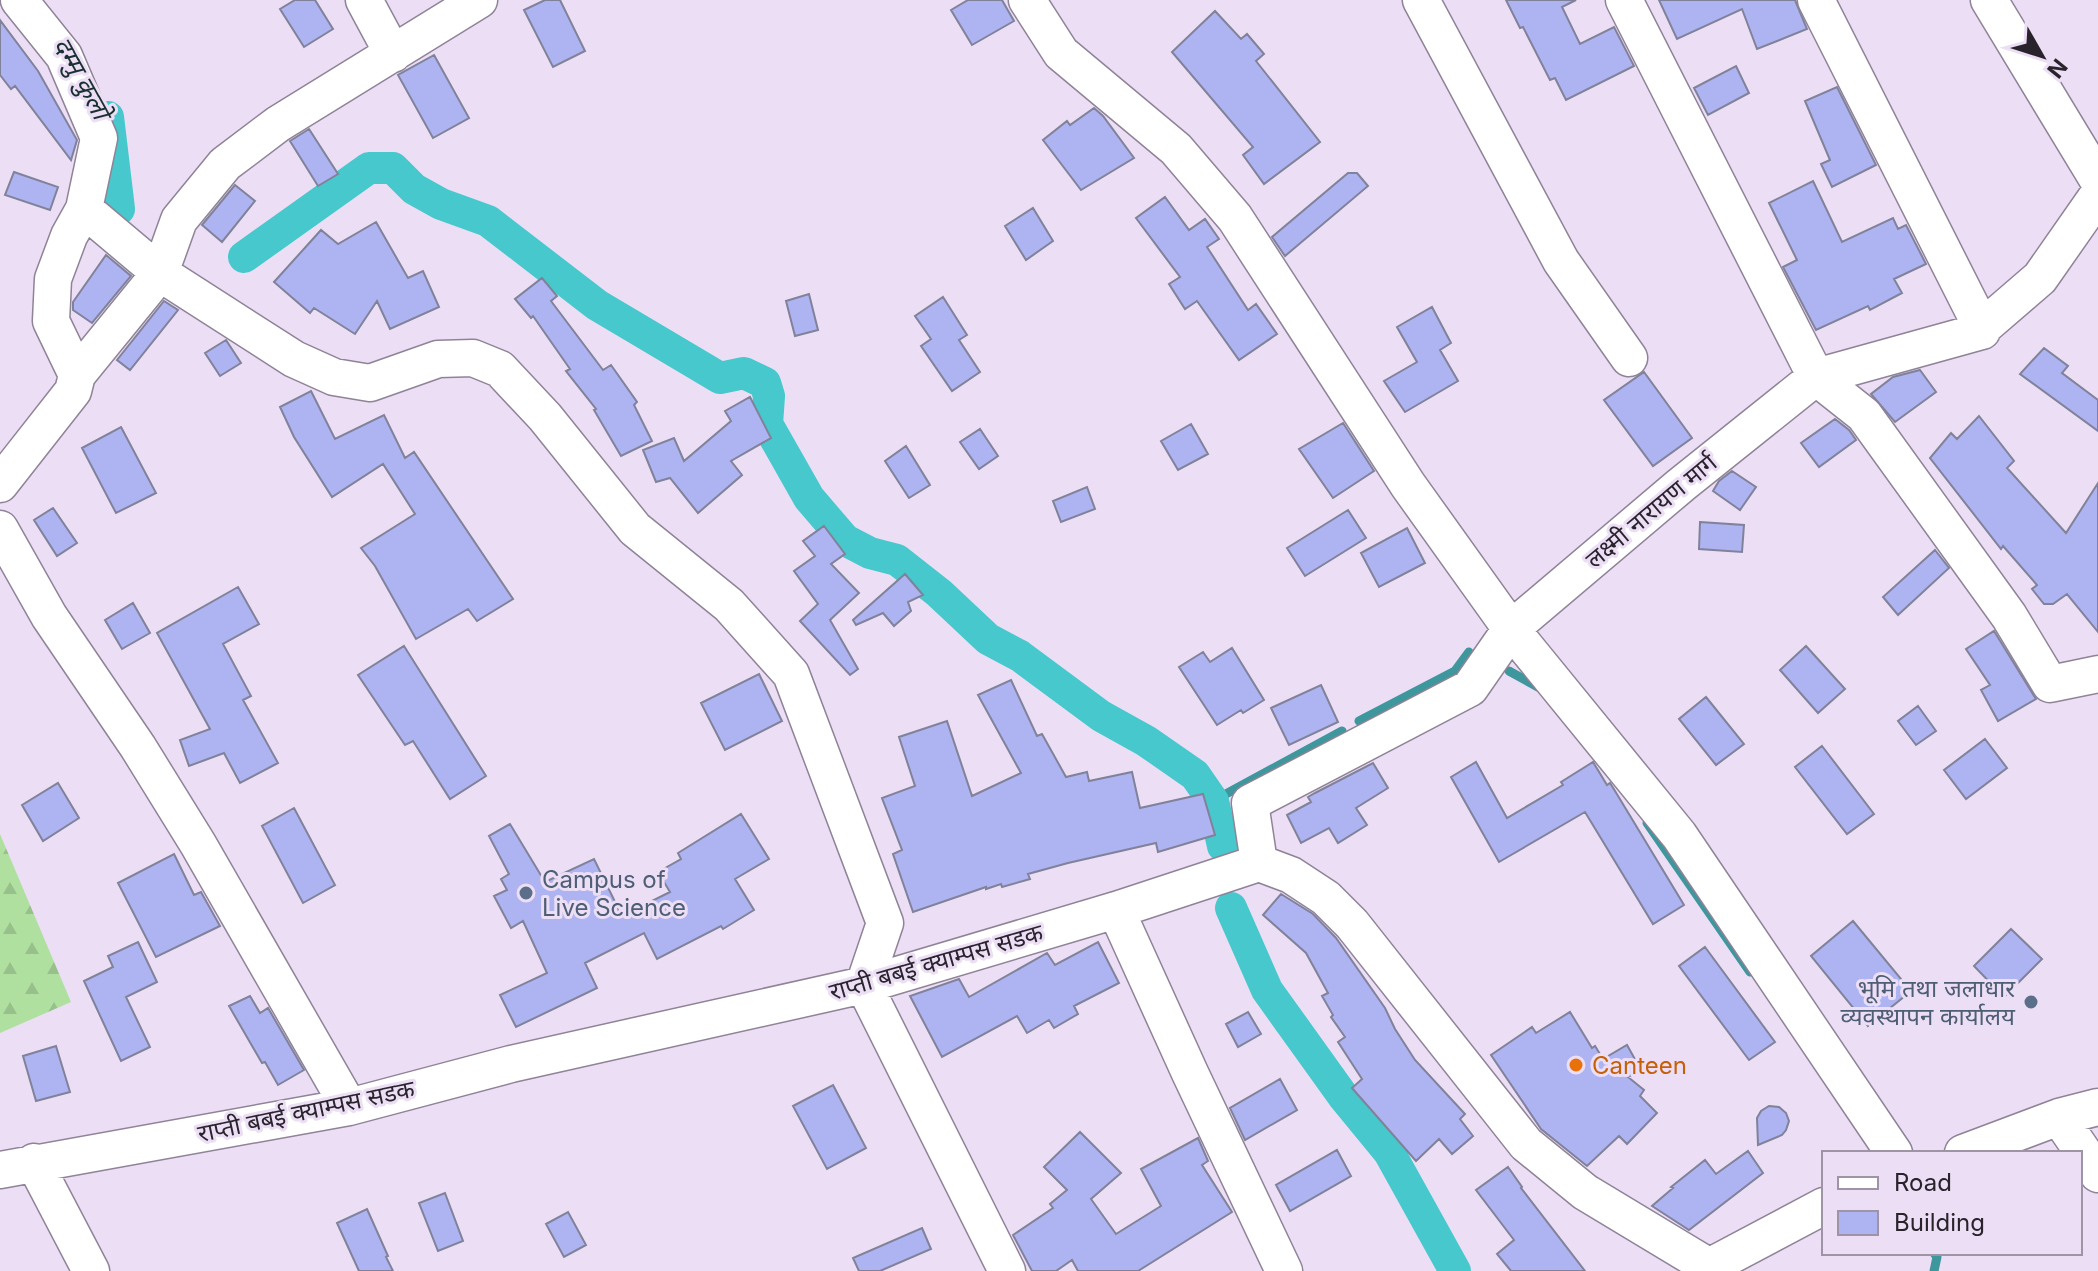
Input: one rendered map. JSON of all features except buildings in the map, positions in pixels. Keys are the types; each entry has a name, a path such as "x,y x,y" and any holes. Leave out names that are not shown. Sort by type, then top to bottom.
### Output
{"street":[{"path":"19,0 64,56 99,138 84,209 69,236 53,279 51,298 51,321 77,375"},
{"path":"364,0 393,54"},
{"path":"0,484 73,391 77,375 160,273 179,220 225,164 278,124 479,0"},
{"path":"1027,0 1061,53 1176,149 1235,218 1408,485 1511,629 1679,835 1893,1151"},
{"path":"1421,0 1561,261 1629,358"},
{"path":"1624,0 1816,377 1864,415 2009,616 2050,684 2098,674"},
{"path":"1816,0 1982,328"},
{"path":"1989,0 2098,180"},
{"name":"लक्ष्मी नारायण मार्ग","path":"1259,863 1250,803 1470,688 1511,629 1681,485 1816,377 1982,331 2040,278 2098,195"},
{"path":"84,209 160,273 294,359 334,377 370,383 438,359 473,358 500,369 545,417 635,529 729,605 791,674 885,923 864,985 1007,1271"},
{"path":"0,529 49,616 138,747 198,844 349,1107"},
{"path":"1259,863 1291,875 1326,898 1352,924 1526,1144 1585,1192 1712,1269 1822,1207"},
{"name":"राप्ती बबई क्याम्पस सडक","path":"17,1166 349,1107 511,1064 864,985 1116,910 1259,863"},
{"path":"1116,910 1284,1271"},
{"path":"1968,1151 2059,1117 2098,1107"},
{"path":"2059,1117 2098,1174"},
{"path":"17,1166 91,1271"}],"green space":[{"path":"0,834 71,1002 0,1033"}],"waterway":[{"name":"दम्मु कुलो","path":"108,117 119,209"},
{"path":"244,257 369,168 393,168 414,189 441,204 488,221 597,305 720,378 744,373 765,383 769,396 767,424 809,498 845,540 870,553 897,560 939,593 988,639 1020,656 1101,716 1146,741 1195,775 1213,801 1223,846"},
{"path":"1359,721 1455,671 1469,652"},
{"path":"1509,671 1538,687"},
{"path":"1213,801 1342,731"},
{"path":"1647,823 1750,972"},
{"path":"1231,908 1267,990 1343,1096 1389,1152 1455,1271"},
{"path":"1934,1271 1936,1255"}],"place":[{"name":"Campus of Live Science","path":"526,893"},
{"name":"भूमि तथा जलाधार व्यवस्थापन कार्यालय","path":"2031,1002"},
{"name":"Canteen","path":"1576,1065"}]}
